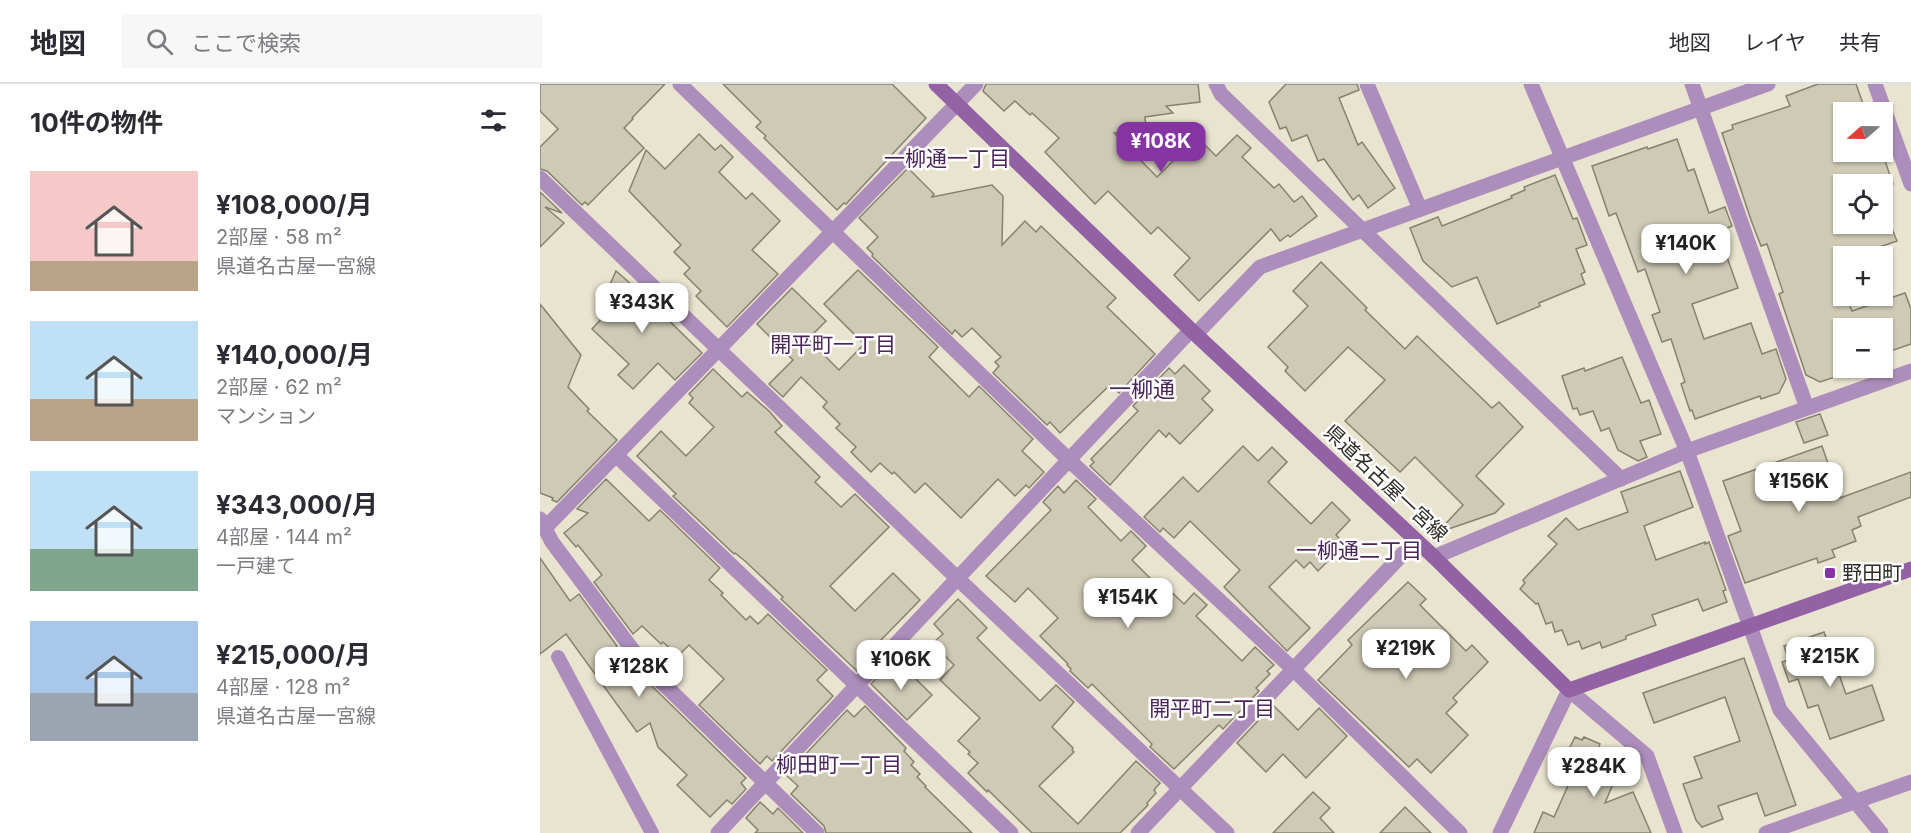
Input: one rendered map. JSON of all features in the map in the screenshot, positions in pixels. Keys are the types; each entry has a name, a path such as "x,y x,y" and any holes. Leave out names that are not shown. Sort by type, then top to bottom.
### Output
{"main road":[{"name":"県道名古屋一宮線","path":"936,84 1194,332 1434,557 1569,690"},
{"path":"1569,690 1911,568"}],"street":[{"path":"680,84 1070,461 1293,669 1460,833"},
{"path":"817,833 644,665 552,542 543,524 617,456 976,84"},
{"path":"1216,84 1221,94 1621,479"},
{"path":"1367,84 1420,209"},
{"path":"1531,84 1687,451 1780,710 1881,833"},
{"path":"1692,84 1807,408"},
{"path":"718,833 957,578 1194,332 1260,267 1768,84"},
{"path":"1875,84 1911,184"},
{"path":"540,178 1227,833"},
{"path":"1434,557 1687,451 1911,371"},
{"path":"617,456 1011,833"},
{"path":"1138,833 1416,540"},
{"path":"1500,833 1569,690 1647,756 1675,833"},
{"path":"1766,833 1911,782"}],"lane":[{"path":"558,657 652,833"}],"building":[{"path":"540,84 665,84 624,128 644,148 588,205 585,202 582,205 547,171 540,169 540,147 558,129 540,111"},
{"path":"723,84 892,84 926,118 846,204 844,203 837,210 764,138 766,136 756,127 761,122"},
{"path":"986,84 1198,84 1200,102 1166,106 1173,113 1145,117 1146,129 1114,133 1157,177 1197,137 1216,156 1237,135 1251,148 1242,157 1274,188 1279,184 1294,202 1302,196 1317,216 1290,237 1288,235 1280,241 1271,229 1199,301 1174,275 1190,258 1158,227 1151,234 1108,191 1095,204 1045,152 1059,138 1015,101 1004,111 983,91"},
{"path":"1286,84 1357,84 1359,90 1339,98 1358,145 1362,142 1395,188 1368,208 1359,195 1353,200 1324,159 1318,161 1307,135 1292,141 1286,127 1280,129 1269,102"},
{"path":"1818,84 1856,84 1862,102 1833,102 1833,162 1885,162 1890,174 1833,174 1833,234 1893,234 1893,231 1897,241 1882,246 1833,246 1833,306 1850,306 1852,311 1867,306 1893,306 1893,297 1905,293 1911,309 1911,344 1893,350 1893,318 1833,318 1833,378 1820,382 1806,375 1779,294 1783,292 1767,244 1761,246 1722,133 1733,129 1732,125 1790,106 1786,96"},
{"path":"699,134 715,150 721,145 733,157 719,172 746,199 752,193 780,221 752,250 778,274 727,327 696,296 701,291 684,274 690,268 674,252 681,245 629,191 646,150 665,169"},
{"path":"1677,139 1688,171 1694,169 1709,213 1725,207 1732,226 1718,232 1738,288 1692,304 1704,339 1751,323 1762,354 1776,349 1786,379 1779,393 1761,399 1760,396 1695,419 1681,384 1685,382 1671,339 1662,342 1652,315 1660,312 1645,269 1638,272 1616,213 1609,216 1592,166"},
{"path":"908,168 934,194 932,197 992,185 1003,196 1002,245 1025,221 1036,232 1041,226 1116,298 1107,307 1155,354 1119,393 1110,385 1060,433 1050,422 1047,425 993,373 999,366 995,362 1001,357 972,328 962,337 955,330 952,334 872,256 873,254 867,248 878,237 859,218"},
{"path":"1555,175 1573,219 1577,218 1587,245 1576,249 1585,272 1581,274 1585,284 1497,324 1477,277 1452,287 1423,261 1410,228 1438,217 1442,226 1512,198 1511,196 1525,190 1524,187"},
{"path":"540,192 562,213 545,207 564,223 540,247"},
{"path":"1321,262 1405,349 1417,336 1492,408 1499,402 1523,427 1476,476 1504,504 1495,513 1437,533 1463,505 1415,457 1400,472 1345,421 1385,380 1348,347 1305,391 1285,371 1288,367 1268,347 1308,306 1293,291"},
{"path":"858,270 938,347 929,357 969,397 979,386 1033,439 1022,451 1044,472 1029,488 1026,485 1015,496 998,479 961,518 925,483 915,493 894,472 892,474 880,463 871,472 851,452 856,447 836,428 840,424 823,407 827,402 801,377 783,397 769,384 793,360 757,324 792,288 826,321 808,339 839,370 864,344 824,304"},
{"path":"616,271 653,303 702,353 675,380 658,363 633,389 618,375 629,364 592,329 605,315 601,311 609,302 604,298"},
{"path":"540,304 581,355 568,387 589,409 587,411 617,440 557,502 540,493"},
{"path":"1622,357 1641,403 1649,400 1661,434 1640,441 1647,457 1638,461 1618,450 1609,428 1601,431 1593,411 1580,415 1577,408 1573,409 1562,376 1584,368 1585,371"},
{"path":"1184,365 1210,391 1202,399 1213,410 1180,444 1169,433 1166,437 1159,430 1110,485 1090,466 1094,462 1091,459 1138,411 1133,406 1169,368 1175,374"},
{"path":"713,369 742,397 747,392 769,411 782,426 775,432 820,477 815,482 841,507 855,494 889,527 830,586 855,611 893,573 920,600 881,640 883,641 877,647 878,649 857,671 781,599 783,597 673,496 676,494 637,456 661,431 686,456 714,427 689,403 693,398 689,394"},
{"path":"1820,414 1828,435 1804,443 1796,422"},
{"path":"1243,446 1258,461 1272,447 1287,462 1268,482 1311,524 1332,502 1350,520 1336,535 1345,544 1318,571 1310,562 1304,568 1296,560 1269,587 1310,628 1287,651 1224,587 1240,570 1190,521 1174,538 1163,528 1160,532 1144,517 1183,477 1198,492"},
{"path":"1822,446 1840,498 1911,472 1911,497 1858,517 1861,526 1852,530 1856,541 1832,550 1835,557 1818,563 1817,558 1745,583 1728,536 1741,531 1723,481"},
{"path":"1680,471 1693,507 1644,526 1656,560 1709,542 1726,590 1723,591 1727,602 1703,611 1698,599 1652,615 1656,625 1602,648 1600,642 1582,649 1579,641 1568,645 1562,630 1555,632 1552,622 1546,624 1538,603 1536,604 1520,589 1525,583 1523,580 1557,544 1548,536 1566,518 1578,530 1628,512 1621,492"},
{"path":"606,479 649,521 660,510 720,568 709,580 746,620 750,616 758,624 768,614 827,670 817,680 833,696 772,761 767,756 760,764 699,705 724,679 689,645 678,656 642,626 633,634 594,582 602,575 578,545 576,547 564,533 588,513 577,509"},
{"path":"1076,480 1096,499 1088,507 1121,541 1131,531 1146,546 1132,560 1160,588 1164,585 1184,604 1194,593 1207,605 1196,616 1242,661 1255,647 1274,665 1267,671 1270,674 1256,688 1259,691 1223,729 1219,725 1174,769 1150,747 1152,744 1092,684 1088,688 1070,671 1068,664 1040,636 1058,618 1028,588 1015,602 986,576 1051,510 1043,502 1058,486 1064,493"},
{"path":"540,558 570,601 579,594 617,646 614,649 746,778 741,783 746,789 732,804 727,800 710,817 677,785 687,775 658,747 650,723 637,732 566,634 540,654"},
{"path":"1408,582 1426,599 1420,605 1466,651 1472,645 1488,662 1453,698 1457,702 1446,713 1468,735 1431,773 1417,759 1409,767 1318,680 1352,645 1348,640"},
{"path":"958,599 987,628 977,638 1040,701 1056,685 1074,702 1052,727 1073,748 1074,752 1039,786 1078,824 1136,761 1160,783 1154,790 1156,793 1147,803 1148,805 1120,833 1032,833 968,773 978,763 958,741 980,718 940,680 954,665 939,650 941,647 935,641 943,634 934,624"},
{"path":"1824,632 1846,694 1872,685 1884,720 1830,739 1818,705 1808,708 1798,679 1789,682 1782,662 1789,660 1784,646"},
{"path":"1744,658 1796,805 1765,816 1757,793 1718,806 1723,819 1702,827 1696,820 1683,784 1702,778 1694,757 1740,741 1725,697 1654,723 1643,693"},
{"path":"892,662 904,675 908,671 932,695 907,720 871,684"},
{"path":"1273,705 1298,730 1319,708 1347,736 1306,778 1283,754 1266,772 1237,743"},
{"path":"865,706 906,748 904,751 914,762 911,765 920,774 917,777 925,787 972,833 826,833 824,826 791,794 798,786 786,775 847,710 854,717"},
{"path":"1575,737 1582,740 1584,737 1600,744 1598,749 1621,759 1617,768 1619,770 1605,803 1633,792 1651,833 1534,833 1543,812 1554,817 1579,761 1566,755"},
{"path":"1313,792 1330,808 1320,818 1334,833 1273,833"},
{"path":"760,802 773,814 778,808 803,833 755,833 758,830 746,818"},
{"path":"1405,807 1431,833 1380,833"}],"place":[{"name":"野田町","path":"1830,573"}],"district":[{"name":"一柳通一丁目","path":"947,158"},
{"name":"開平町一丁目","path":"833,344"},
{"name":"一柳通","path":"1142,389"},
{"name":"一柳通二丁目","path":"1359,550"},
{"name":"開平町二丁目","path":"1212,708"},
{"name":"柳田町一丁目","path":"839,764"}]}
